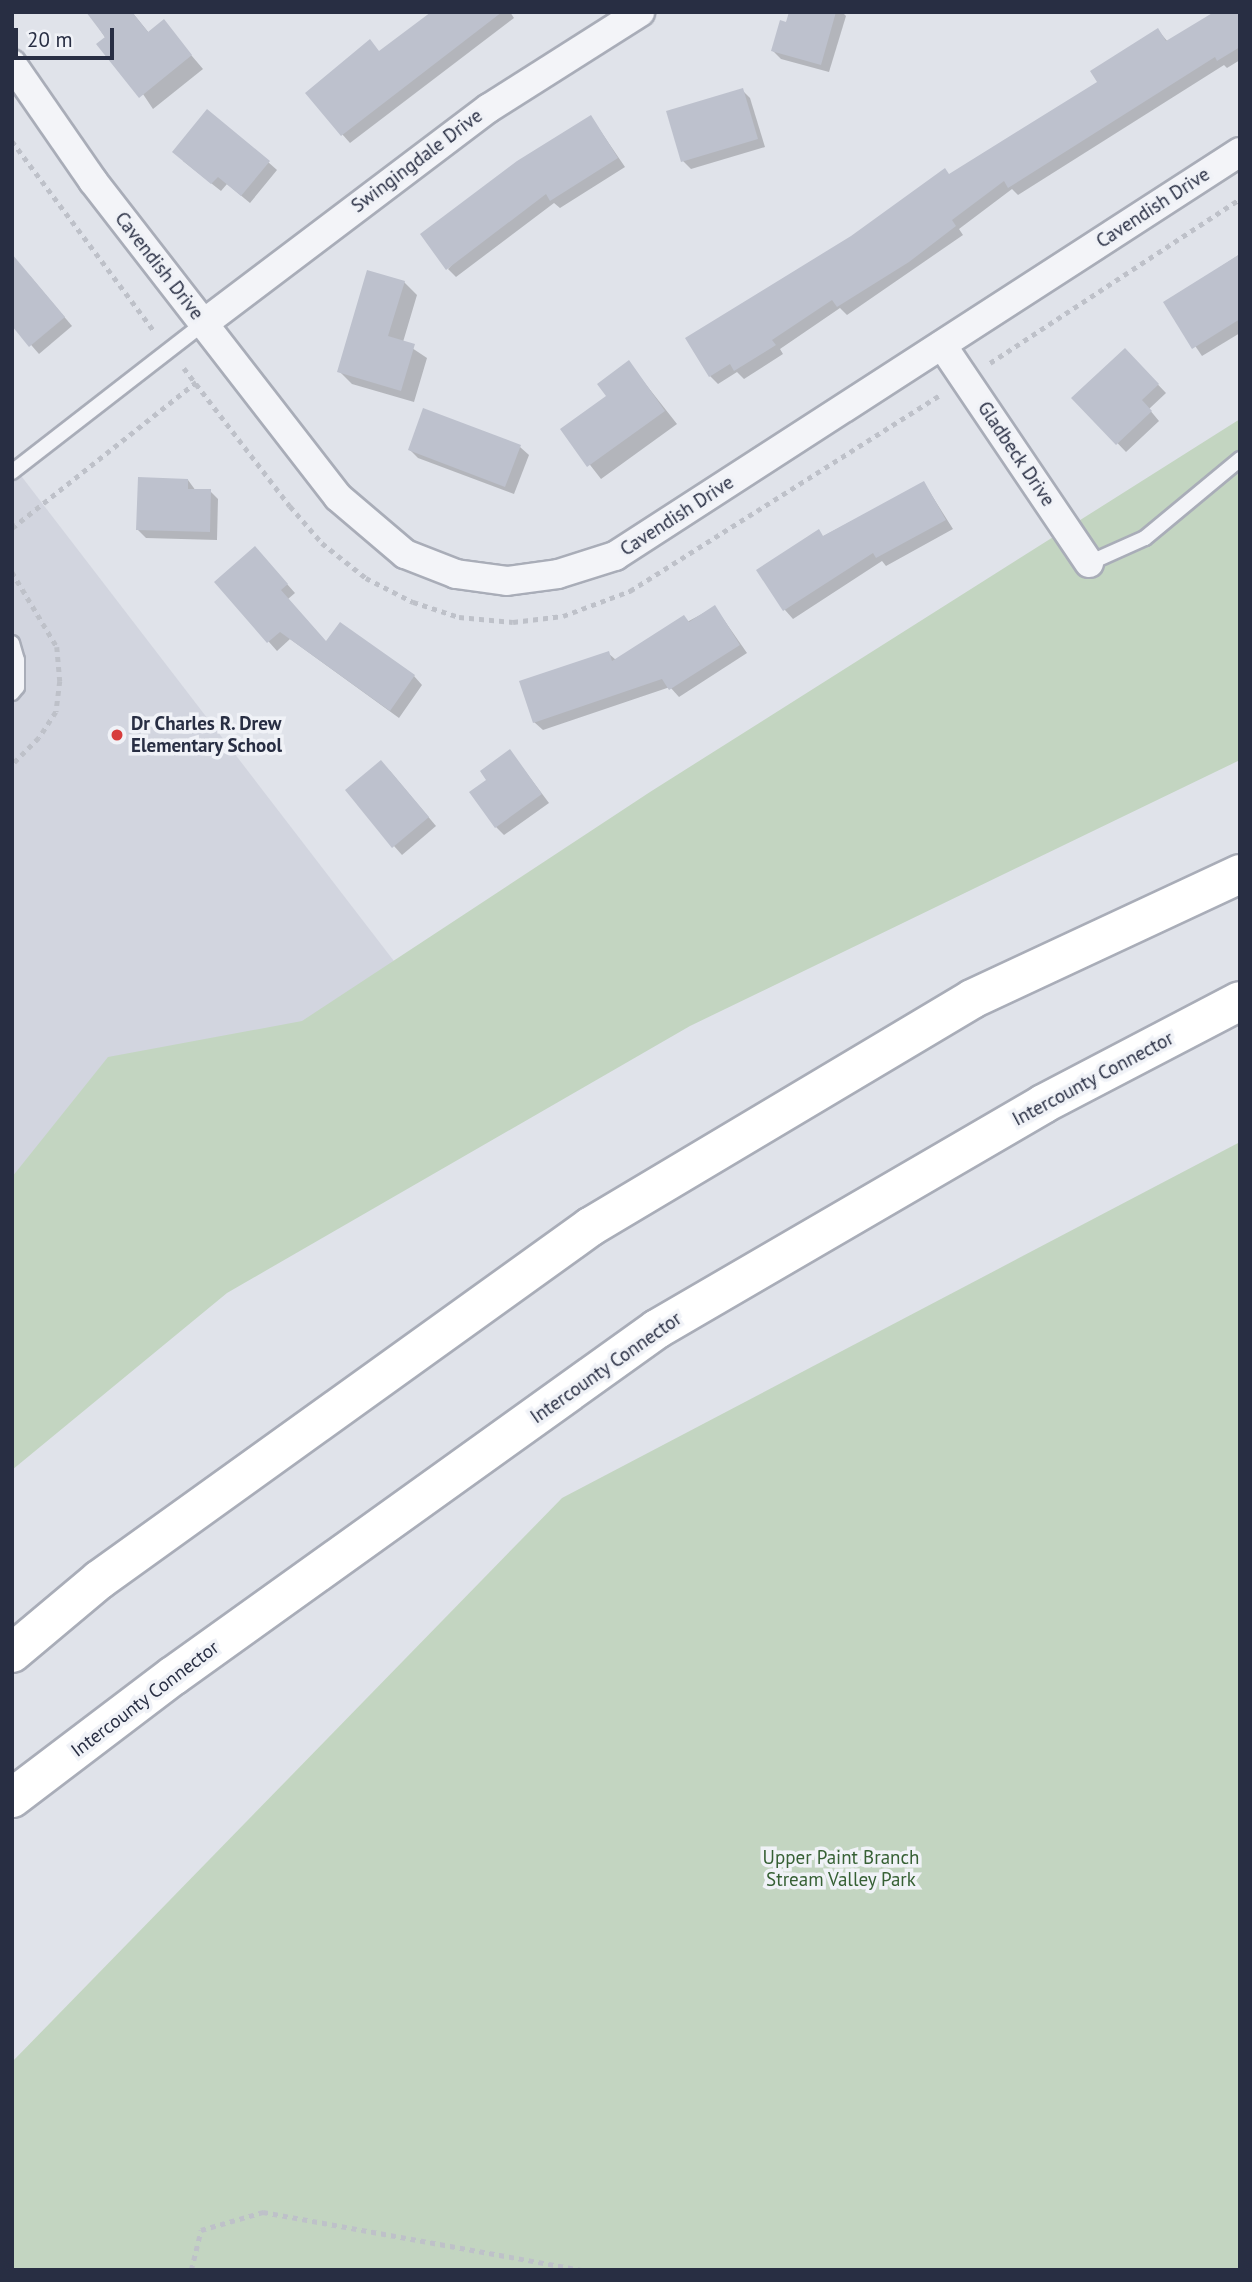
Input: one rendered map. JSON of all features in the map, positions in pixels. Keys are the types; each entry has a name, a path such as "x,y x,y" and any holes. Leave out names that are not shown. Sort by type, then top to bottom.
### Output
{"highway":[{"path":"12,1653 99,1580 590,1227 972,999 1240,874"},
{"name":"Intercounty Connector","path":"12,1798 173,1676 656,1329 1043,1104 1240,1001"}],"street":[{"name":"Swingingdale Drive","path":"203,324 489,108 640,12"},
{"name":"Cavendish Drive","path":"12,64 93,181 338,498 364,523 405,554 456,573 507,581 558,574 615,556 1240,152"},
{"name":"Gladbeck Drive","path":"942,345 1089,563"}],"lane":[{"path":"12,472 203,324"},
{"path":"1089,563 1145,538 1240,459"},
{"path":"12,643 17,660 17,687 12,693"}],"path":[{"path":"12,141 169,351 306,525 366,578 413,603 459,617 513,622 563,616 631,591 965,379 1240,199"},
{"path":"12,528 196,382"},
{"path":"191,2270 201,2230 262,2212 582,2270"}],"shaded area":[{"name":"Dr Charles R. Drew Elementary School","path":"12,464 397,965 12,1201"}],"green space":[{"path":"1240,419 1240,760 690,1026 227,1293 12,1470 12,1177 108,1057 302,1021 650,792"},
{"name":"Upper Paint Branch Stream Valley Park","path":"1240,1142 1240,2270 12,2270 12,2062 562,1498"}],"building":[{"path":"86,12 132,12 148,32 164,19 192,55 139,98 96,44 105,37"},
{"path":"431,12 502,12 341,136 305,93 370,39 379,51"},
{"path":"789,12 836,12 821,65 771,51 780,20 786,22"},
{"path":"1214,12 1240,12 1240,47 1217,61 1215,57 1008,188 1004,181 952,220 956,226 909,262 837,307 832,300 772,340 776,345 734,371 730,364 709,377 685,338 851,236 945,168 949,174 1097,82 1090,71 1158,28 1166,41"},
{"path":"743,88 758,139 681,162 666,111"},
{"path":"207,109 270,161 241,196 218,177 211,184 172,152"},
{"path":"591,115 618,158 550,201 546,194 446,270 420,234 517,161"},
{"path":"12,254 65,317 29,347 12,326"},
{"path":"1240,254 1240,319 1192,349 1163,302"},
{"path":"367,270 405,281 388,336 415,344 401,391 337,372"},
{"path":"1125,348 1159,384 1142,400 1152,411 1116,445 1071,398"},
{"path":"629,360 665,411 587,467 560,429 606,396 597,384"},
{"path":"423,408 521,445 505,487 408,450"},
{"path":"138,477 188,479 188,489 211,489 210,532 136,530"},
{"path":"924,481 946,520 876,558 873,553 783,611 756,570 819,529 823,536"},
{"path":"255,546 288,584 281,590 326,641 340,622 415,675 390,711 280,632 267,643 214,582"},
{"path":"715,605 740,645 669,690 662,679 533,723 519,681 609,651 612,661 684,615 689,622"},
{"path":"510,749 542,794 495,828 469,792 486,780 480,771"},
{"path":"381,760 429,817 392,848 345,790"}],"place":[{"name":"Dr Charles R. Drew Elementary School","path":"117,735"}]}
